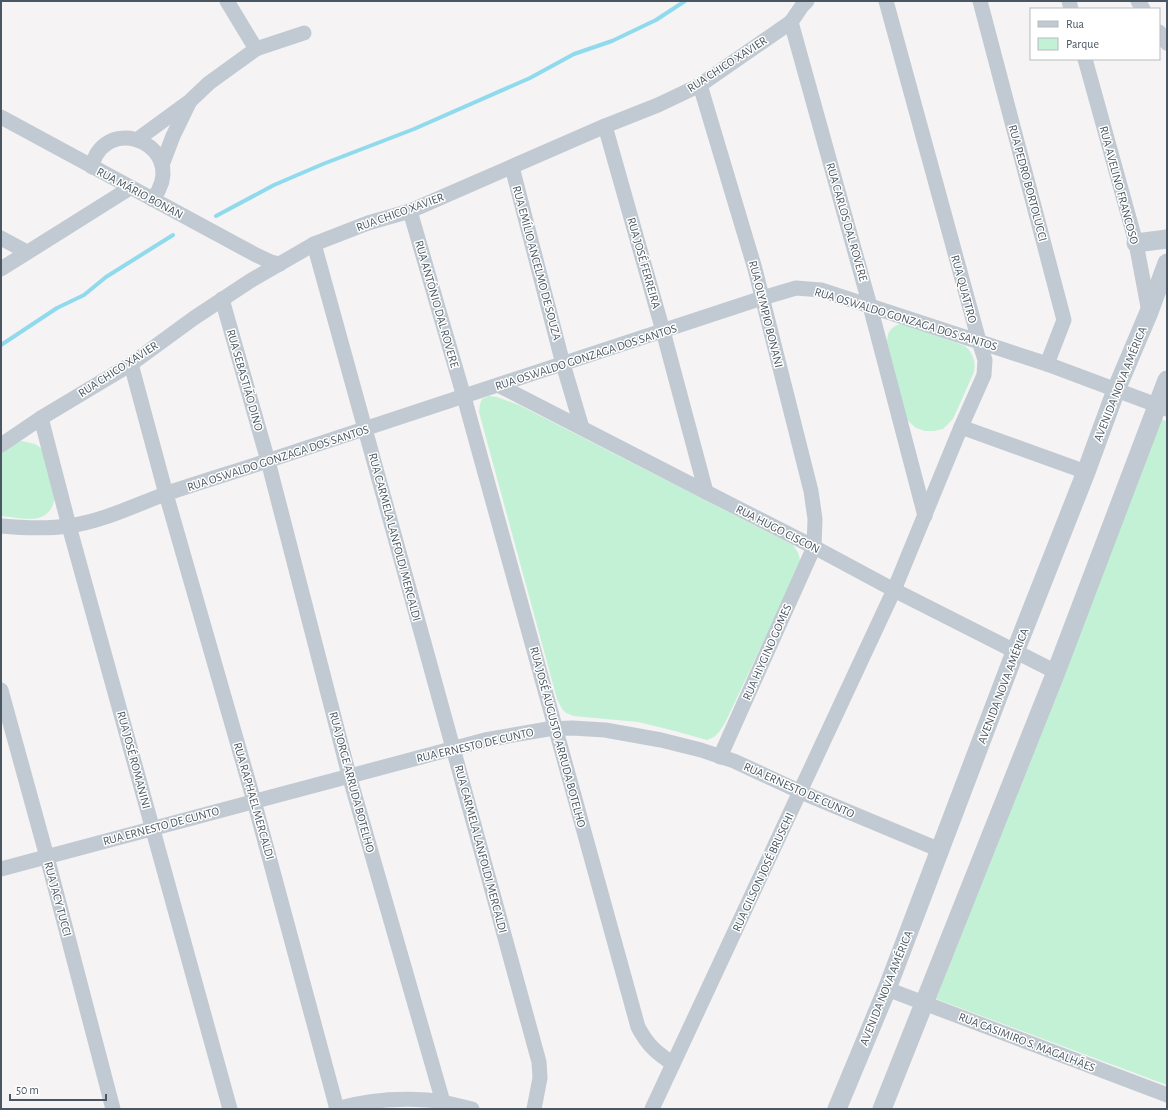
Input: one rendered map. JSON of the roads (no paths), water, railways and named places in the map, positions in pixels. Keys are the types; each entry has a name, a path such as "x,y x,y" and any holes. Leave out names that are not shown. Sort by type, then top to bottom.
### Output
{"street":[{"path":"227,1 256,49"},
{"name":"RUA CHICO XAVIER","path":"1,446 41,418 131,364 222,299 314,244 368,223 410,211 605,126 658,105 700,85 791,22 807,1"},
{"name":"RUA QUATTRO","path":"886,1 985,360 984,375 894,590"},
{"name":"RUA PEDRO BORTOLUCCI","path":"980,1 1064,320 1047,364"},
{"name":"RUA CARLOS DAL ROVERE","path":"791,22 870,306 925,516"},
{"path":"138,139 190,101 209,82 256,49 304,33"},
{"path":"1160,33 1167,43"},
{"name":"RUA AVELINO FRANCOSO","path":"1085,60 1136,243 1149,312"},
{"name":"RUA OLYMPIO BONANI","path":"700,85 755,269 811,491 816,519 814,547"},
{"path":"162,165 173,136 190,101"},
{"name":"RUA MÁRIO BONAN","path":"1,117 256,255 271,262 280,264"},
{"name":"RUA JOSÉ FERREIRA","path":"605,126 663,331 706,492"},
{"path":"92,167 96,156 104,146 114,140 126,138 138,139 149,145 158,154 162,165 163,178 159,189 152,199"},
{"name":"RUA EMÍLIO ANCELMO DE SOUZA","path":"512,167 582,428"},
{"path":"1,269 130,188"},
{"name":"RUA ANTÔNIO DAL ROVERE","path":"410,211 464,397"},
{"path":"1,238 27,252"},
{"path":"1136,243 1167,239"},
{"name":"RUA CARMELA LANFOLDI MERCALDI","path":"314,244 539,1062 540,1078 534,1109"},
{"name":"AVENIDA NOVA AMÉRICA","path":"837,1109 887,989 1015,652 1086,472 1116,390 1149,312 1167,263"},
{"name":"RUA OSWALDO GONZAGA DOS SANTOS","path":"1,526 69,526 88,522 166,494 796,288 820,290 979,341 1047,364 1162,407"},
{"name":"RUA SEBASTIÃO DINO","path":"222,299 268,461"},
{"name":"RUA RAPHAEL MERCALDI","path":"131,364 166,494 254,801 337,1109"},
{"path":"882,1109 1162,407 1167,380"},
{"name":"RUA HUGO CISCON","path":"500,386 1056,672"},
{"name":"RUA JOSÉ AUGUSTO ARRUDA BOTELHO","path":"464,397 638,1026 644,1038 652,1048 673,1064"},
{"name":"RUA JOSÉ ROMANINI","path":"41,418 69,526 230,1109"},
{"path":"961,427 1086,472"},
{"name":"RUA JORGE ARRUDA BOTELHO","path":"268,461 349,775 443,1102"},
{"name":"RUA HIYGINO GOMES","path":"720,757 814,547"},
{"name":"RUA GILSON JOSÉ BRUSCHI","path":"652,1109 894,590"},
{"name":"RUA JACY TUCCI","path":"1,690 47,857 113,1109"},
{"name":"RUA ERNESTO DE CUNTO","path":"1,869 453,748 516,734 548,729 604,730 635,734 734,761 801,792 940,850"},
{"name":"RUA CASIMIRO S. MAGALHÃES","path":"887,989 1167,1094"},
{"path":"337,1109 353,1104 411,1099 443,1102 472,1109"}],"waterway":[{"path":"216,216 274,185 323,164 414,129 530,78 574,54 612,41 656,20 685,1"},
{"path":"1,345 57,308 84,295 106,277 173,235"}]}
